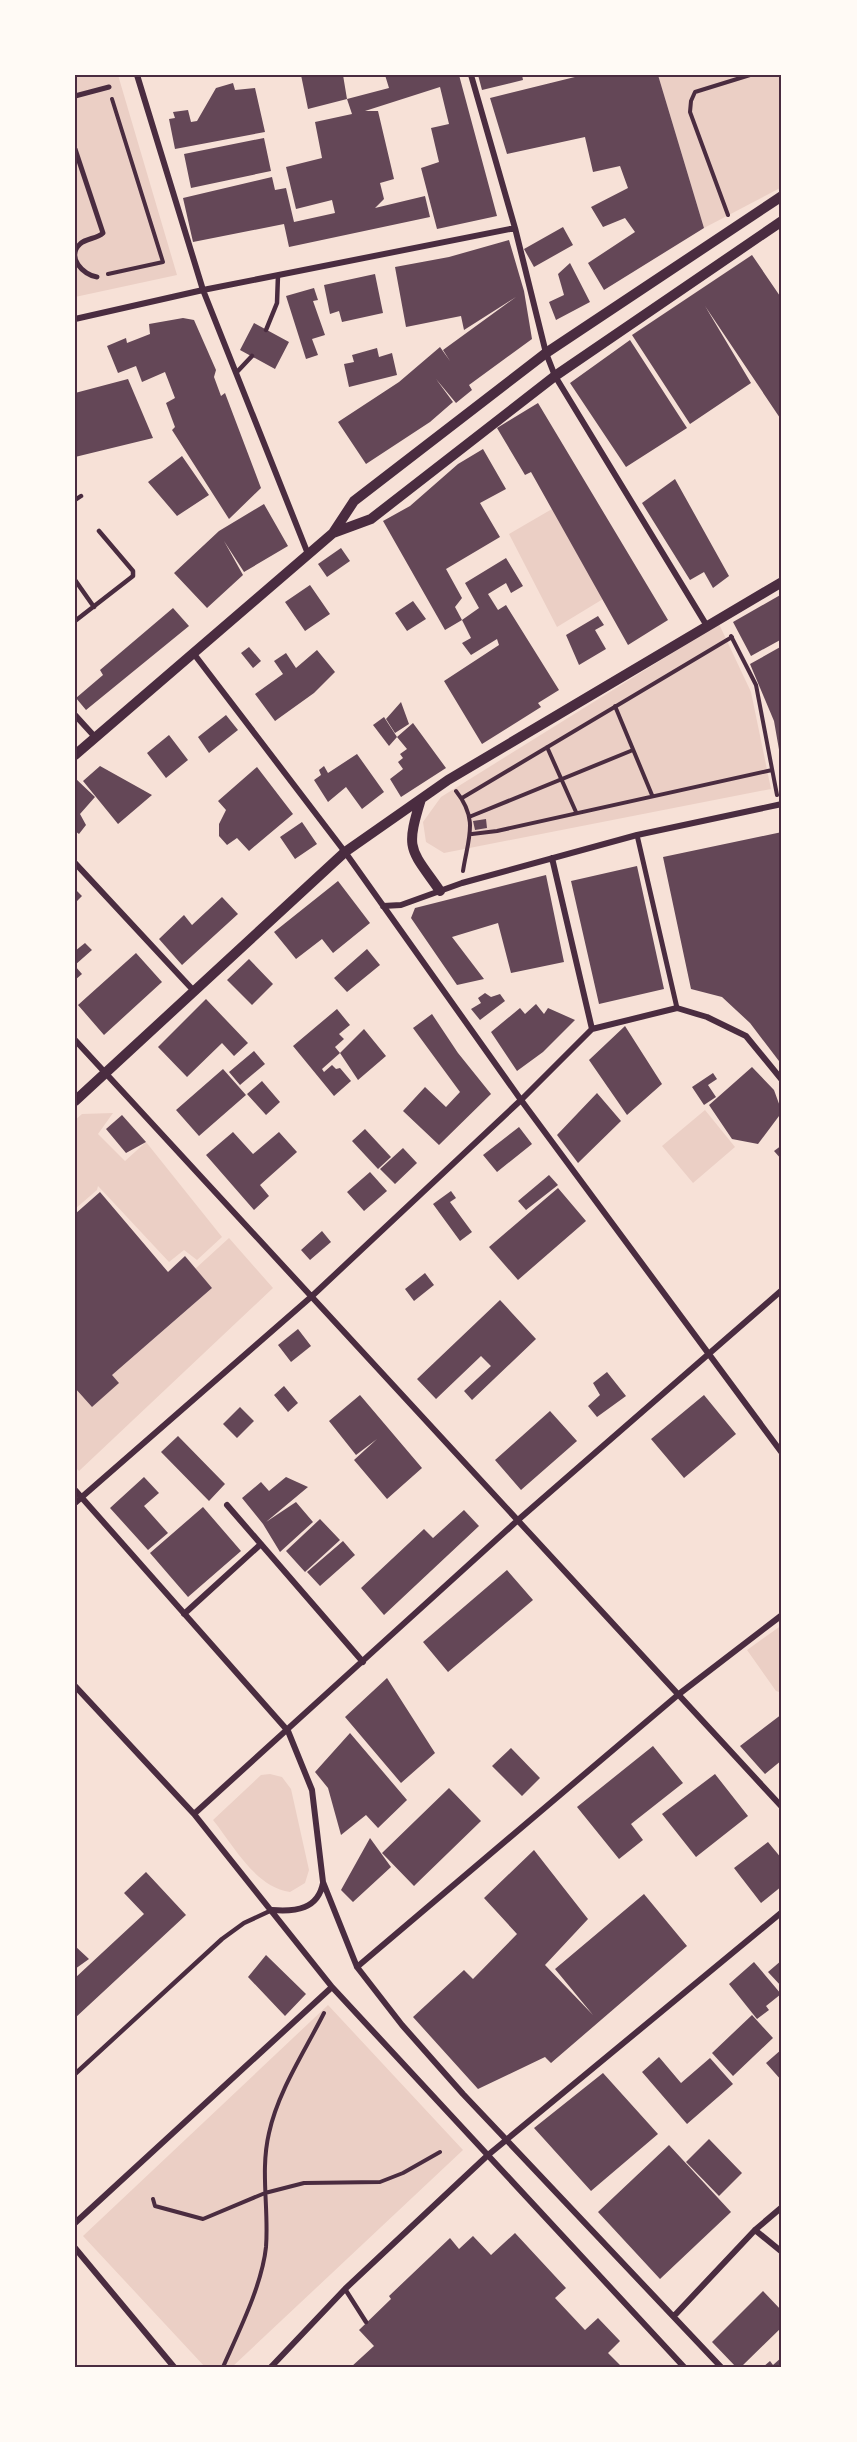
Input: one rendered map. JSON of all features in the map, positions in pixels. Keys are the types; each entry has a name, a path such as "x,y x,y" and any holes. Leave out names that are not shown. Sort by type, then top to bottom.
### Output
{"street":[{"path":"137,75 203,290 308,554"},
{"path":"471,75 515,228 546,353 555,376 707,626"},
{"path":"75,96 109,87"},
{"path":"75,149 103,233 80,244 77,261 83,272 97,277"},
{"path":"75,755 333,533 354,501 546,353 732,227 782,196"},
{"path":"333,533 371,519 555,376 782,221"},
{"path":"75,319 203,290 515,228"},
{"path":"75,1101 345,852 448,780 782,582"},
{"path":"194,654 345,852 521,1100 706,1354 782,1453"},
{"path":"75,715 95,737"},
{"path":"421,799 412,830 412,851 440,891"},
{"path":"383,906 401,904 462,884 637,835 781,804"},
{"path":"637,835 677,1008"},
{"path":"552,858 592,1029"},
{"path":"75,863 193,990"},
{"path":"75,1503 311,1297 521,1100 592,1029 677,1008 726,1025 746,1036 782,1080"},
{"path":"75,1040 782,1807"},
{"path":"194,1814 518,1520 782,1290"},
{"path":"75,1490 288,1731 312,1790 323,1882 357,1966 402,2025 721,2367"},
{"path":"227,1505 363,1662"},
{"path":"184,1614 261,1544"},
{"path":"357,1966 679,1694 782,1615"},
{"path":"75,1686 194,1814 332,1987 684,2367"},
{"path":"272,1910 308,1907 321,1894 323,1882"},
{"path":"271,2367 345,2289 488,2155 782,1912"},
{"path":"75,2223 332,1987"},
{"path":"674,2316 755,2230 782,2207"},
{"path":"755,2230 782,2252"},
{"path":"75,2248 174,2367"}],"lane":[{"path":"267,330 277,303 278,275"},
{"path":"236,373 252,356"},
{"path":"75,500 81,496"},
{"path":"75,621 134,576 133,571 99,531"},
{"path":"75,580 94,607"},
{"path":"75,2074 222,1939 244,1923 272,1910"},
{"path":"345,2289 366,2322"}],"path":[{"path":"732,227 694,123 691,100 695,93 750,75"},
{"path":"97,277 163,262 109,87"},
{"path":"725,615 732,637 756,685 772,770 781,804"},
{"path":"462,798 732,637"},
{"path":"615,706 652,795"},
{"path":"547,747 576,812"},
{"path":"469,817 633,750"},
{"path":"472,834 497,831 772,770"},
{"path":"448,780 462,798 472,834 467,841 462,884"},
{"path":"223,2367 244,2319 266,2248 265,2193 269,2133 278,2104 328,2005 332,1987"},
{"path":"153,2199 155,2206 203,2219 265,2193 304,2183 380,2182 403,2173 440,2152"}],"shaded area":[{"path":"75,75 118,75 177,275 75,297"},
{"path":"658,75 782,75 782,187 704,228"},
{"path":"552,509 603,599 557,627 509,534"},
{"path":"719,624 751,692 771,789 444,853 426,842 423,822 441,797"},
{"path":"705,1110 735,1147 693,1183 662,1146"},
{"path":"113,1113 98,1134 125,1161 146,1142 222,1237 197,1260 184,1250 169,1262 98,1186 97,1190 75,1209 75,1120 82,1114"},
{"path":"229,1238 273,1288 79,1471 75,1467 75,1388 112,1375 212,1288 195,1269"},
{"path":"782,1625 782,1693 776,1691 747,1650"},
{"path":"270,1774 282,1777 291,1789 309,1870 305,1883 290,1892 278,1889 256,1874 213,1820 261,1775"},
{"path":"328,2005 463,2150 232,2367 205,2367 83,2236"}],"building":[{"path":"301,75 343,75 347,99 308,109"},
{"path":"385,75 459,75 497,216 437,229 421,168 439,162 431,128 449,124 440,87 365,111 378,111 394,179 380,183 384,199 375,208 425,196 430,217 289,247 284,224 193,242 183,198 272,177 275,190 286,188 294,222 335,213 332,200 296,209 286,167 322,158 315,122 352,114 347,99 389,88"},
{"path":"478,75 522,75 523,80 482,90"},
{"path":"583,75 658,75 704,228 604,290 588,263 635,232 625,218 603,227 591,207 628,188 620,166 593,172 585,137 507,154 490,98"},
{"path":"233,83 235,90 255,88 265,132 175,149 169,119 175,118 173,112 188,110 191,122 197,121 216,88"},
{"path":"264,138 271,171 191,188 184,154"},
{"path":"563,227 573,245 534,267 524,249"},
{"path":"509,240 524,291 532,339 469,385 472,390 456,403 436,379 453,402 430,422 366,464 338,422 399,382 440,347 450,361 443,350 516,297 464,330 461,316 406,327 395,267 449,257"},
{"path":"752,255 782,299 782,421 705,306 751,383 690,424 632,335"},
{"path":"570,263 590,302 556,320 549,302 564,295 558,274"},
{"path":"375,274 383,313 342,322 339,311 330,314 324,285"},
{"path":"314,288 318,300 313,301 325,335 312,339 318,355 306,359 286,296"},
{"path":"183,318 194,320 216,370 214,377 221,396 225,393 261,488 229,519 172,430 175,427 166,403 175,398 165,372 142,382 136,366 118,373 107,346 126,338 127,343 150,334 149,324"},
{"path":"254,323 289,342 275,369 240,350"},
{"path":"630,340 687,428 626,467 570,383"},
{"path":"377,348 379,357 392,353 397,375 349,387 344,364 354,362 352,355"},
{"path":"128,379 153,438 75,457 75,393"},
{"path":"538,403 668,620 628,645 531,472 525,475 497,428"},
{"path":"483,449 506,489 480,503 500,537 446,569 462,598 455,607 462,620 445,630 383,521 410,506 458,464"},
{"path":"182,456 209,495 177,516 148,482"},
{"path":"675,479 729,576 713,588 704,572 690,580 642,503"},
{"path":"264,504 288,546 244,572 224,541 243,575 207,608 174,573 219,531"},
{"path":"341,548 350,561 327,577 318,564"},
{"path":"506,558 523,586 511,593 506,583 488,594 498,610 506,605 559,690 538,703 541,707 482,744 444,681 499,645 497,639 471,655 462,643 471,638 462,620 479,608 465,583"},
{"path":"310,585 330,614 305,631 285,602"},
{"path":"782,594 782,639 751,656 733,622"},
{"path":"413,601 426,619 407,631 395,613"},
{"path":"173,608 189,626 86,710 76,698 103,675 100,670"},
{"path":"598,616 604,625 595,630 606,649 579,665 566,635"},
{"path":"782,646 781,761 774,721 750,664"},
{"path":"249,647 261,661 253,668 241,653"},
{"path":"317,650 335,672 314,693 275,721 255,694 283,674 274,661 286,653 296,668"},
{"path":"401,702 409,724 395,733 386,719"},
{"path":"226,715 238,730 209,753 198,737"},
{"path":"384,717 397,737 389,746 373,725"},
{"path":"413,723 446,768 401,797 390,779 403,769 398,762 403,758 400,754 407,749 397,737"},
{"path":"169,735 188,760 166,778 147,753"},
{"path":"357,754 384,792 362,809 346,787 328,802 314,780 321,775 319,770 324,766 328,773"},
{"path":"100,766 152,795 118,824 83,781"},
{"path":"257,767 293,814 249,851 237,838 227,845 219,836 219,824 226,810 218,801"},
{"path":"75,778 95,797 80,814 86,825 79,834 75,831"},
{"path":"486,819 487,828 475,830 473,821"},
{"path":"302,822 317,844 295,859 280,837"},
{"path":"782,832 782,1065 750,1023 722,997 691,989 663,857"},
{"path":"637,866 664,989 599,1004 571,881"},
{"path":"546,875 564,962 511,973 498,923 452,937 484,979 457,985 411,918 415,908"},
{"path":"338,881 370,923 333,953 322,939 296,959 274,932"},
{"path":"75,889 82,896 75,903"},
{"path":"222,897 238,914 182,965 159,939 184,915 192,925"},
{"path":"85,943 92,950 75,965 75,951"},
{"path":"367,949 380,965 347,992 334,978"},
{"path":"136,953 162,982 104,1035 78,1005"},
{"path":"249,959 273,984 252,1005 227,980"},
{"path":"75,966 82,974 75,980"},
{"path":"485,993 491,997 500,994 505,1001 480,1020 471,1009 481,1003 478,998"},
{"path":"206,999 248,1043 234,1056 222,1043 187,1077 158,1047"},
{"path":"536,1004 544,1014 548,1008 575,1020 543,1052 517,1071 491,1032 520,1008 525,1014"},
{"path":"337,1009 350,1025 339,1034 344,1039 335,1047 340,1053 322,1069 324,1072 332,1065 336,1069 340,1068 351,1081 334,1096 293,1046"},
{"path":"432,1014 458,1053 491,1094 439,1145 403,1111 425,1087 446,1107 460,1092 413,1028"},
{"path":"625,1026 662,1084 627,1115 589,1060"},
{"path":"364,1029 386,1056 358,1080 340,1053"},
{"path":"254,1051 265,1064 240,1085 229,1072"},
{"path":"752,1067 774,1090 782,1112 758,1144 732,1139 709,1105"},
{"path":"223,1069 246,1095 199,1136 176,1110"},
{"path":"713,1073 717,1079 708,1085 716,1097 704,1105 692,1087"},
{"path":"262,1081 280,1102 266,1115 247,1094"},
{"path":"597,1093 621,1121 578,1163 557,1135"},
{"path":"122,1115 146,1142 126,1153 106,1129"},
{"path":"519,1127 532,1144 497,1172 483,1155"},
{"path":"365,1129 391,1157 378,1169 352,1141"},
{"path":"233,1132 253,1154 279,1132 297,1152 260,1185 269,1196 254,1210 206,1155"},
{"path":"782,1145 782,1160 774,1151"},
{"path":"403,1148 417,1163 395,1184 380,1169"},
{"path":"370,1172 387,1191 364,1211 347,1192"},
{"path":"549,1175 558,1185 526,1210 518,1201"},
{"path":"558,1188 586,1221 518,1280 489,1247"},
{"path":"451,1191 456,1198 450,1202 472,1232 460,1241 433,1204"},
{"path":"100,1192 168,1272 185,1256 212,1288 112,1375 119,1383 92,1407 75,1388 75,1214"},
{"path":"322,1231 331,1242 310,1260 301,1250"},
{"path":"425,1273 434,1285 414,1301 405,1289"},
{"path":"500,1300 536,1339 472,1400 464,1391 491,1366 481,1356 436,1399 417,1379"},
{"path":"298,1329 311,1346 291,1362 278,1345"},
{"path":"607,1372 626,1396 597,1417 588,1406 600,1395 593,1383"},
{"path":"284,1386 298,1403 288,1412 274,1395"},
{"path":"360,1395 422,1468 387,1499 354,1460 377,1439 356,1455 329,1421"},
{"path":"704,1395 736,1434 684,1478 651,1439"},
{"path":"240,1407 254,1421 237,1438 223,1424"},
{"path":"550,1411 577,1441 521,1490 495,1460"},
{"path":"178,1436 225,1484 209,1501 161,1452"},
{"path":"144,1477 159,1493 144,1506 168,1533 148,1550 110,1508"},
{"path":"286,1477 308,1487 266,1522 296,1502 313,1522 280,1552 263,1524 242,1498 261,1482 269,1491"},
{"path":"203,1507 241,1551 188,1597 150,1553"},
{"path":"464,1510 479,1526 384,1615 361,1588 424,1529 433,1538"},
{"path":"320,1519 340,1540 305,1572 286,1551"},
{"path":"343,1541 355,1555 320,1586 307,1572"},
{"path":"507,1570 533,1600 448,1672 423,1642"},
{"path":"387,1678 435,1753 401,1783 345,1717"},
{"path":"782,1714 782,1760 765,1774 740,1746"},
{"path":"350,1733 407,1800 378,1828 366,1815 341,1835 328,1788 315,1772"},
{"path":"653,1746 683,1783 631,1824 643,1840 619,1859 577,1807"},
{"path":"511,1748 540,1778 522,1796 492,1766"},
{"path":"715,1774 748,1816 696,1857 662,1814"},
{"path":"449,1788 481,1821 414,1886 382,1853"},
{"path":"370,1838 391,1867 353,1902 341,1890"},
{"path":"768,1842 782,1859 782,1886 761,1903 734,1868"},
{"path":"534,1850 588,1919 545,1965 593,2015 555,1969 644,1894 687,1946 551,2063 545,2057 478,2089 413,2017 464,1970 473,1979 517,1934 484,1898"},
{"path":"146,1872 186,1915 75,2018 75,1978 144,1914 124,1893"},
{"path":"75,1946 89,1959 75,1969"},
{"path":"266,1955 306,1994 285,2016 248,1977"},
{"path":"782,1960 782,1987 768,1972"},
{"path":"754,1962 781,1994 766,2006 769,2010 757,2019 729,1984"},
{"path":"752,2015 773,2038 733,2076 712,2053"},
{"path":"782,2049 782,2081 766,2063"},
{"path":"659,2057 681,2083 710,2058 733,2084 687,2124 642,2072"},
{"path":"603,2073 658,2134 591,2191 534,2128"},
{"path":"709,2139 742,2173 719,2196 686,2162"},
{"path":"669,2145 731,2212 660,2279 598,2212"},
{"path":"515,2233 566,2288 555,2298 585,2330 598,2318 620,2341 608,2353 622,2367 351,2367 374,2346 359,2330 391,2299 389,2296 450,2238 459,2249 473,2236 491,2255"},
{"path":"763,2291 782,2311 782,2327 741,2367 736,2367 712,2342"},
{"path":"782,2357 782,2367 763,2367 770,2361 773,2365"}]}
